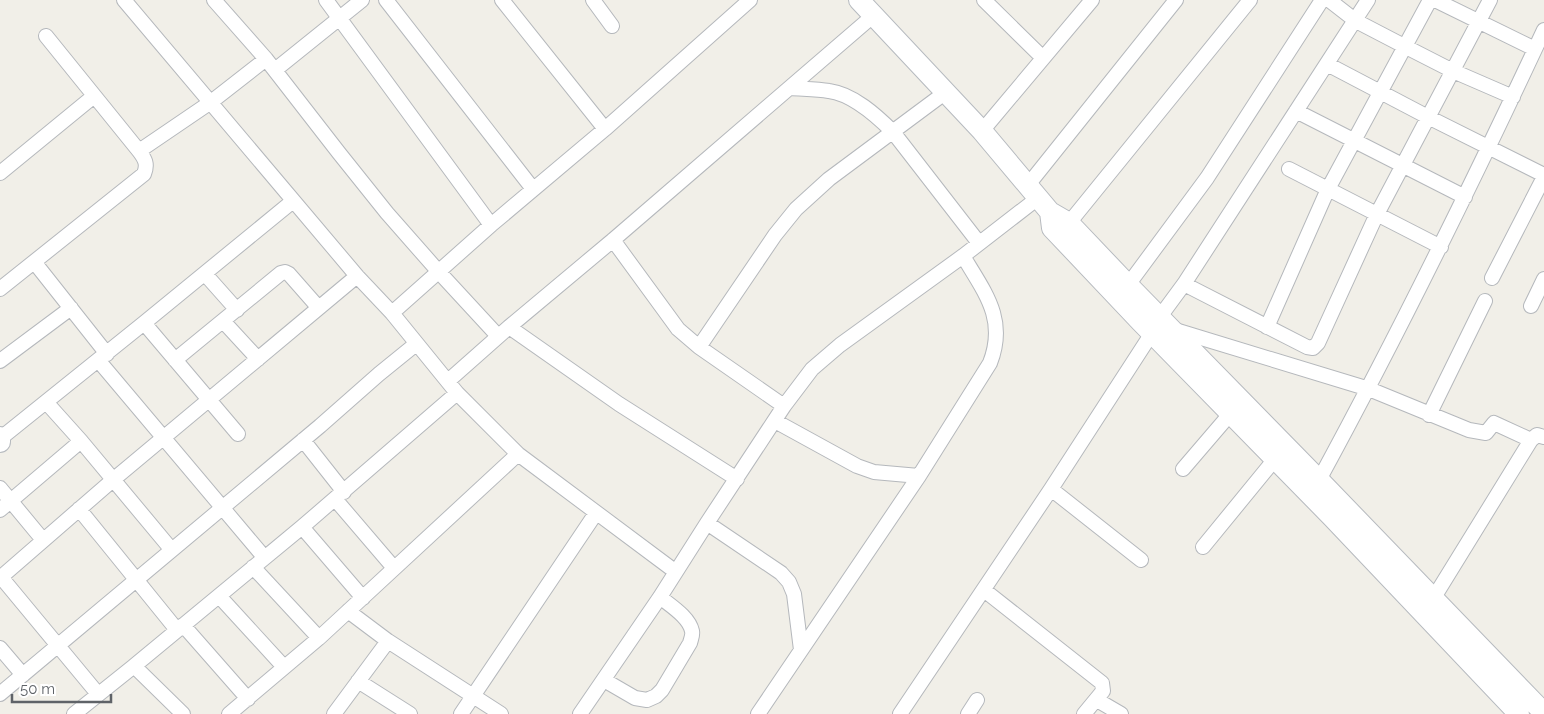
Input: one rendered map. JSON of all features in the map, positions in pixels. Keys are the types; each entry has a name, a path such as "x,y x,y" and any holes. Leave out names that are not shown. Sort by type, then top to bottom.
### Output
{"street":[{"path":"124,0 357,276 392,313 457,393 518,454 676,572"},
{"path":"214,0 275,70 345,161 438,271 498,336"},
{"path":"326,0 491,225"},
{"path":"275,70 362,0"},
{"path":"386,0 533,189"},
{"path":"502,0 605,129"},
{"path":"593,0 612,26"},
{"path":"392,313 491,225 605,129 750,0"},
{"path":"860,0 982,131 1039,198 1069,223 1128,285 1231,413 1519,714"},
{"path":"984,0 1043,58"},
{"path":"982,131 1092,0"},
{"path":"580,714 660,597 706,523 784,406 812,369 824,357 1039,198 1176,0"},
{"path":"1069,223 1250,0"},
{"path":"1128,285 1207,178 1322,0"},
{"path":"1329,0 1356,21 1453,71 1513,97"},
{"path":"900,714 1161,326 1184,284 1368,0"},
{"path":"1267,326 1328,189 1430,0"},
{"path":"1435,0 1535,49"},
{"path":"1184,284 1307,347 1313,348 1318,343 1376,216 1490,0"},
{"path":"448,381 509,326 613,240 874,15"},
{"path":"1319,480 1369,389 1441,247 1544,30"},
{"path":"0,289 35,263 144,174 147,168 146,162 139,150 46,36"},
{"path":"139,150 211,102 266,59"},
{"path":"1327,64 1428,118 1544,176 1492,278"},
{"path":"790,88 831,91 855,101 878,117 893,132 980,243"},
{"path":"699,347 775,235 796,209 830,179 946,92"},
{"path":"0,173 94,96"},
{"path":"1296,111 1465,197"},
{"path":"1289,170 1376,216 1441,247"},
{"path":"1039,198 1052,228 1161,326 1319,480 1544,713"},
{"path":"0,442 0,438 293,201"},
{"path":"613,240 678,329 699,347 784,406"},
{"path":"758,714 919,476 990,363 995,350 997,335 995,314 988,298 963,256"},
{"path":"35,263 71,308 102,357 164,439 264,557"},
{"path":"175,360 281,273 289,274 318,307"},
{"path":"205,274 237,310"},
{"path":"98,694 1,578 114,479 357,276"},
{"path":"1531,306 1544,279"},
{"path":"1429,415 1485,301"},
{"path":"0,361 71,308"},
{"path":"222,321 258,359"},
{"path":"144,323 208,401 238,434"},
{"path":"509,326 619,404 737,478"},
{"path":"1161,326 1369,389 1461,428 1481,432 1488,431 1494,423 1538,438 1433,599"},
{"path":"0,694 416,344"},
{"path":"74,714 302,527 457,393"},
{"path":"46,402 114,479 172,549"},
{"path":"1183,469 1231,413"},
{"path":"775,421 858,466 874,472 919,476"},
{"path":"303,440 340,495 394,568"},
{"path":"0,510 81,441"},
{"path":"229,714 319,638 518,454"},
{"path":"1203,547 1275,458"},
{"path":"0,488 43,540"},
{"path":"1051,489 1141,560"},
{"path":"79,509 137,580 248,699"},
{"path":"460,714 596,513"},
{"path":"706,523 781,573 789,582 794,594 802,650"},
{"path":"302,527 363,598"},
{"path":"253,567 319,638"},
{"path":"984,590 1102,683 1103,691 1084,714"},
{"path":"218,596 284,667"},
{"path":"604,680 635,698 647,700 656,696 662,690 690,643 692,630 685,619 660,597"},
{"path":"348,611 388,641 501,714"},
{"path":"334,714 388,641"},
{"path":"0,648 23,676"},
{"path":"134,666 183,714"},
{"path":"358,681 410,714"},
{"path":"968,714 977,700"},
{"path":"1096,700 1121,714"}]}
